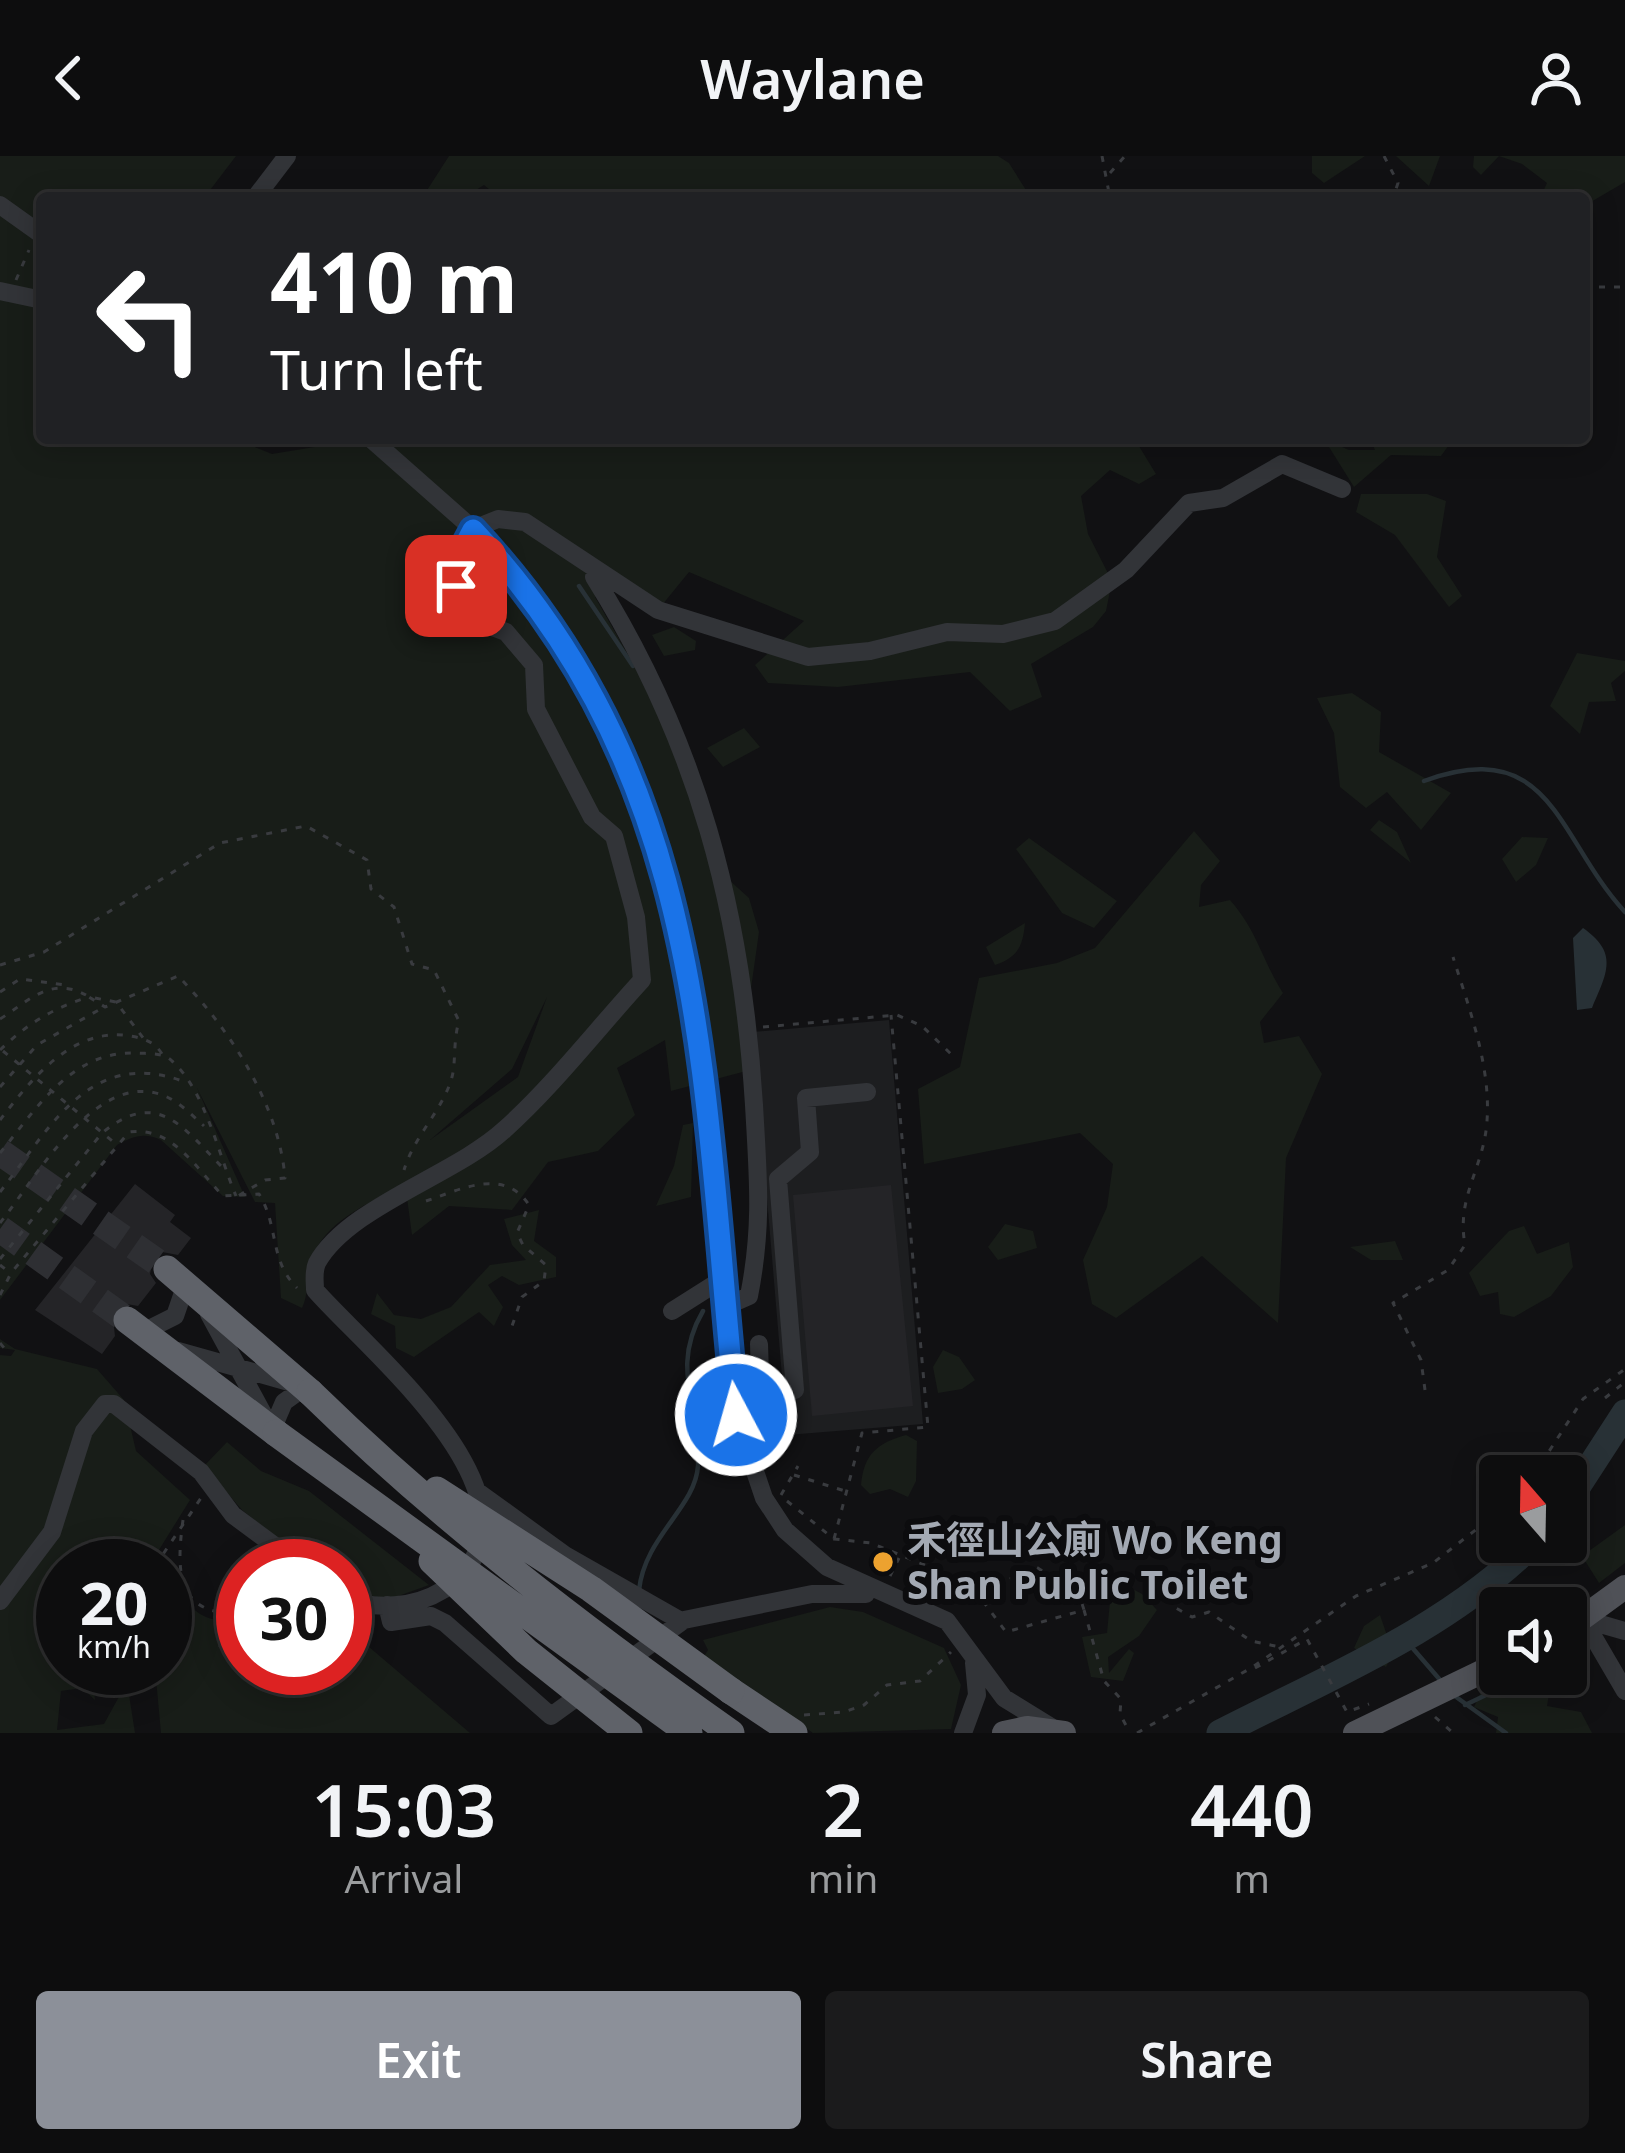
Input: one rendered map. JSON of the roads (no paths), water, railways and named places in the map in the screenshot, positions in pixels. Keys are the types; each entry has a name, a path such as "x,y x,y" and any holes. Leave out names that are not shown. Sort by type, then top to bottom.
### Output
{"highway":[{"path":"183,1282 307,1389 436,1489 591,1589 731,1691 796,1728"},
{"path":"144,1333 689,1733"},
{"path":"307,1389 391,1471 495,1558 731,1733"},
{"path":"274,1432 431,1559 560,1679 629,1733"}],"main road":[{"path":"1587,1615 1625,1587"},
{"path":"1355,1733 1442,1697 1479,1675"},
{"path":"1004,1733 1027,1728 1061,1732"}],"street":[{"path":"260,192 287,156"},
{"path":"0,205 36,231"},
{"path":"5,292 36,298"},
{"path":"377,444 473,530 534,602 578,668 620,747 652,824 688,971 743,1450 773,1514 827,1567 889,1587 947,1621 964,1651 1004,1698 1061,1732"},
{"path":"372,1606 427,1599 449,1586 473,1555 483,1522 476,1477 454,1442 315,1290 314,1268 329,1247 504,1131 642,980 636,916 614,836 592,817 536,709 534,665 506,632 482,623 459,593 455,564 473,530 498,519 525,522 658,610 818,656 947,632 1004,634 1054,621 1126,571 1190,502 1223,498 1282,464 1342,489"},
{"path":"588,568 631,635 688,761 722,867 749,1031 761,1233 748,1296 724,1307"},
{"path":"795,1390 778,1179 810,1152 806,1098 867,1092"},
{"path":"672,1311 722,1280"},
{"path":"144,1333 175,1316 183,1282"},
{"path":"183,1282 239,1367 274,1432"},
{"path":"144,1333 307,1389"},
{"path":"729,1348 791,1342"},
{"path":"759,1344 760,1374 779,1434"},
{"path":"274,1432 284,1402 307,1389"},
{"path":"0,1601 52,1532 85,1431 105,1404 114,1404 201,1472 232,1516 264,1539"},
{"path":"478,1492 565,1556 681,1621"},
{"path":"387,1605 391,1622 431,1616 445,1623 551,1716 681,1621 812,1594 889,1587"},
{"path":"1587,1626 1625,1631"},
{"path":"1587,1641 1625,1691"},
{"path":"963,1733 977,1695 964,1651"}],"waterway":[{"path":"579,586 633,666"},
{"path":"1424,781 1467,770 1500,771 1526,783 1566,826 1625,912"},
{"path":"639,1590 650,1554 695,1481 698,1445 687,1370 693,1332 703,1311"},
{"path":"1587,1472 1625,1413"},
{"path":"1220,1733 1425,1626 1511,1563"},
{"path":"1403,1637 1441,1681"},
{"path":"1452,1694 1506,1733"},
{"path":"1465,1705 1486,1695"}],"tunnel":[{"path":"0,1152 167,1269"},
{"path":"0,1229 127,1320"}],"place":[{"name":"禾徑山公廁 Wo Keng Shan Public Toilet","path":"883,1562"}]}
